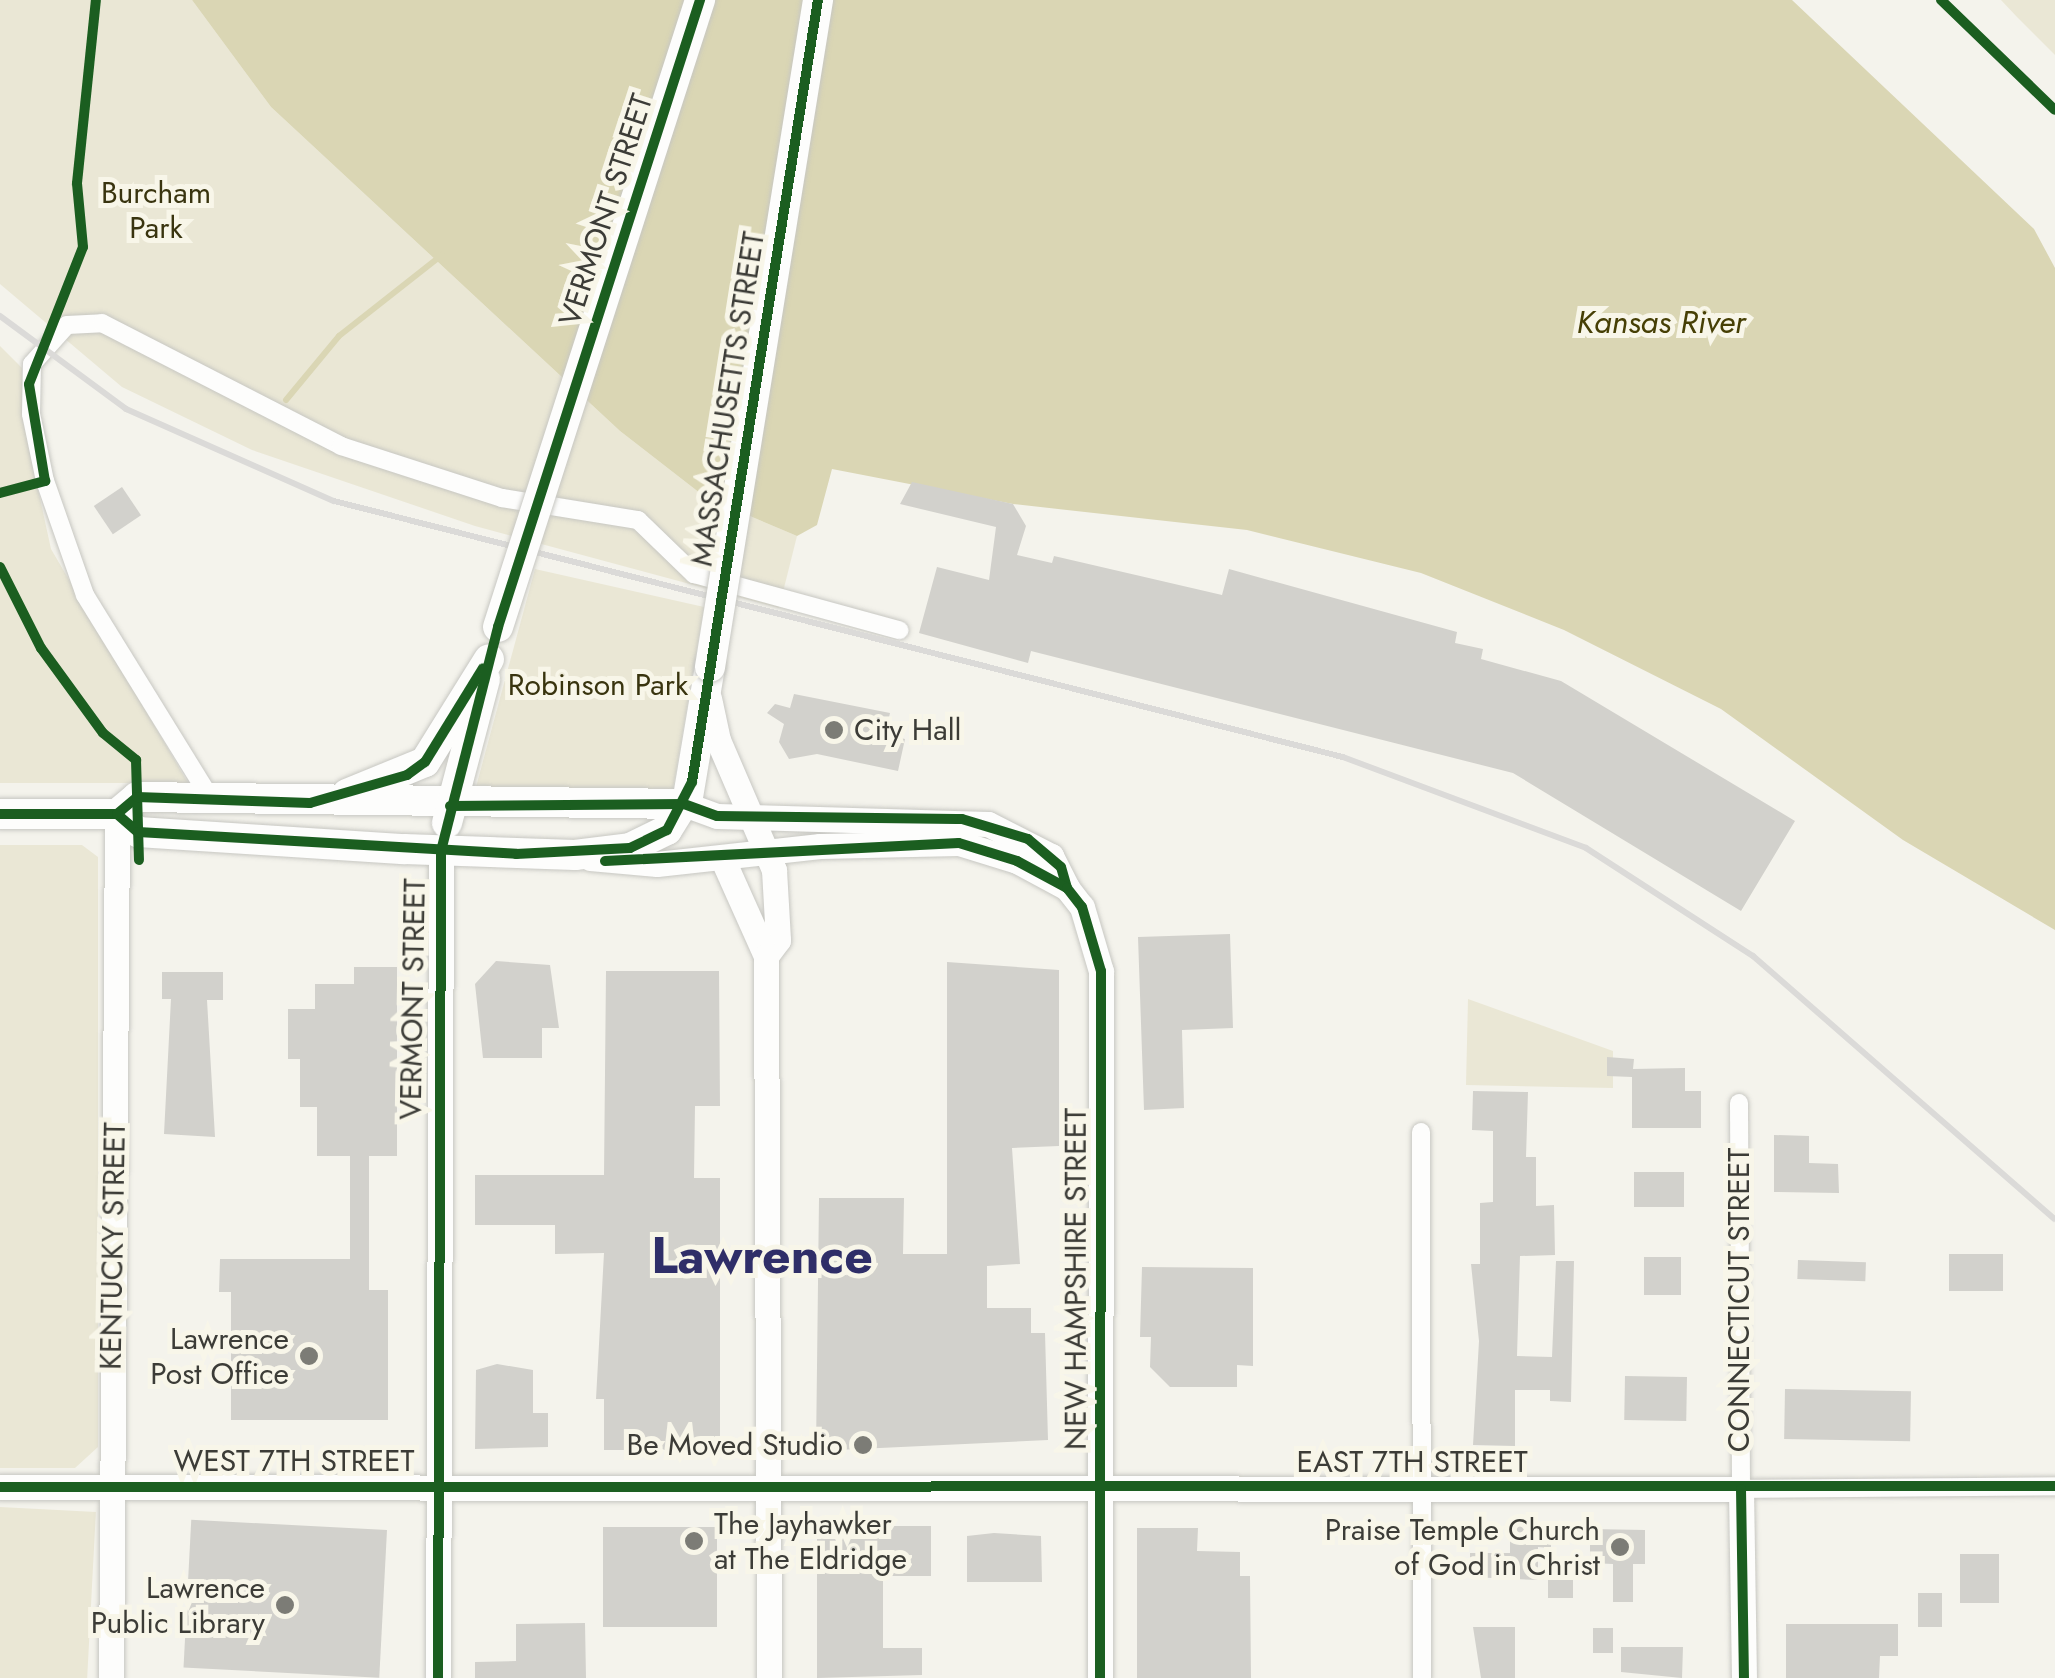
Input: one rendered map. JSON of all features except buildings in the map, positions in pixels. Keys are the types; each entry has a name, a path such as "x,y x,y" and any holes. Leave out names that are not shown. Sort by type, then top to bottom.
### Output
{"highway":[{"name":"VERMONT STREET","path":"441,850 498,627 700,0"},
{"name":"MASSACHUSETTS STREET","path":"684,804 818,0"},
{"path":"310,802 376,787 426,762 489,659"},
{"path":"0,814 117,814 137,797 450,806 684,804"},
{"path":"117,814 138,832 576,855 643,844 667,830 684,804"}],"street":[{"path":"211,799 85,595 45,481 29,384 40,348 67,325 102,323 341,446 502,498 638,520 694,574 899,630"},
{"name":"MASSACHUSETTS STREET","path":"708,678 718,740 768,854 778,940 766,956 769,1678"},
{"name":"NEW HAMPSHIRE STREET","path":"684,804 750,816 988,824 1050,856 1082,907 1101,971 1100,1678"},
{"name":"KENTUCKY STREET","path":"111,1678 117,814"},
{"path":"576,855 619,864 959,844 1000,852 1067,888"},
{"name":"VERMONT STREET","path":"438,1678 441,850"},
{"name":"MASSACHUSETTS STREET","path":"723,860 745,895 755,942 766,956"},
{"name":"CONNECTICUT STREET","path":"1739,1103 1744,1678"},
{"path":"1420,1132 1422,1678"},
{"name":"EAST 7TH STREET","path":"768,1488 2055,1486"},
{"name":"WEST 7TH STREET","path":"0,1487 768,1488"}],"green space":[{"name":"Burcham Park","path":"0,0 192,0 271,107 620,431 705,497 797,536 779,608 475,526 252,450 122,387 0,284"},
{"path":"2001,0 2055,0 2055,55 2017,17"},
{"path":"0,346 22,368 22,416 51,549 188,783 0,783"},
{"name":"Robinson Park","path":"535,569 704,607 673,789 476,787"},
{"path":"0,845 82,845 98,857 98,1447 75,1468 0,1468"},
{"path":"1468,999 1613,1051 1613,1088 1466,1085"},
{"path":"0,1507 96,1512 87,1678 0,1678"}],"water":[{"name":"Kansas River","path":"192,0 1792,0 2034,229 2055,268 2055,930 1903,840 1721,709 1564,630 1421,573 1247,530 1013,504 832,469 817,525 797,536 705,497 620,431 271,107"}],"waterway":[{"path":"286,400 339,336 442,255"}],"railway":[{"path":"0,316 126,409 334,501 1343,757 1586,848 1753,956 2055,1219"}],"cycle path":[{"path":"0,493 45,481 29,384 83,247 77,183 96,0"},
{"path":"438,1678 441,851 498,627 700,0"},
{"path":"0,814 117,814 138,832 516,854 630,848 667,830 692,782 818,0"},
{"path":"1941,0 2055,110"},
{"path":"0,567 41,648 103,733 136,760 139,860"},
{"path":"117,814 137,797 310,803 407,775 425,762 483,668"},
{"path":"450,806 684,804 717,816 962,819 1028,839 1061,867 1067,888"},
{"path":"605,861 959,843 1017,861 1067,888 1082,907 1101,971 1100,1678"},
{"path":"0,1487 2055,1486"},
{"path":"1741,1489 1744,1678"}],"place":[{"name":"City Hall","path":"834,730"},
{"name":"Lawrence Post Office","path":"309,1356"},
{"name":"Be Moved Studio","path":"863,1445"},
{"name":"The Jayhawker at The Eldridge","path":"694,1541"},
{"name":"Praise Temple Church of God in Christ","path":"1620,1547"},
{"name":"Lawrence Public Library","path":"285,1605"}],"district":[{"name":"Lawrence","path":"762,1256"}]}
